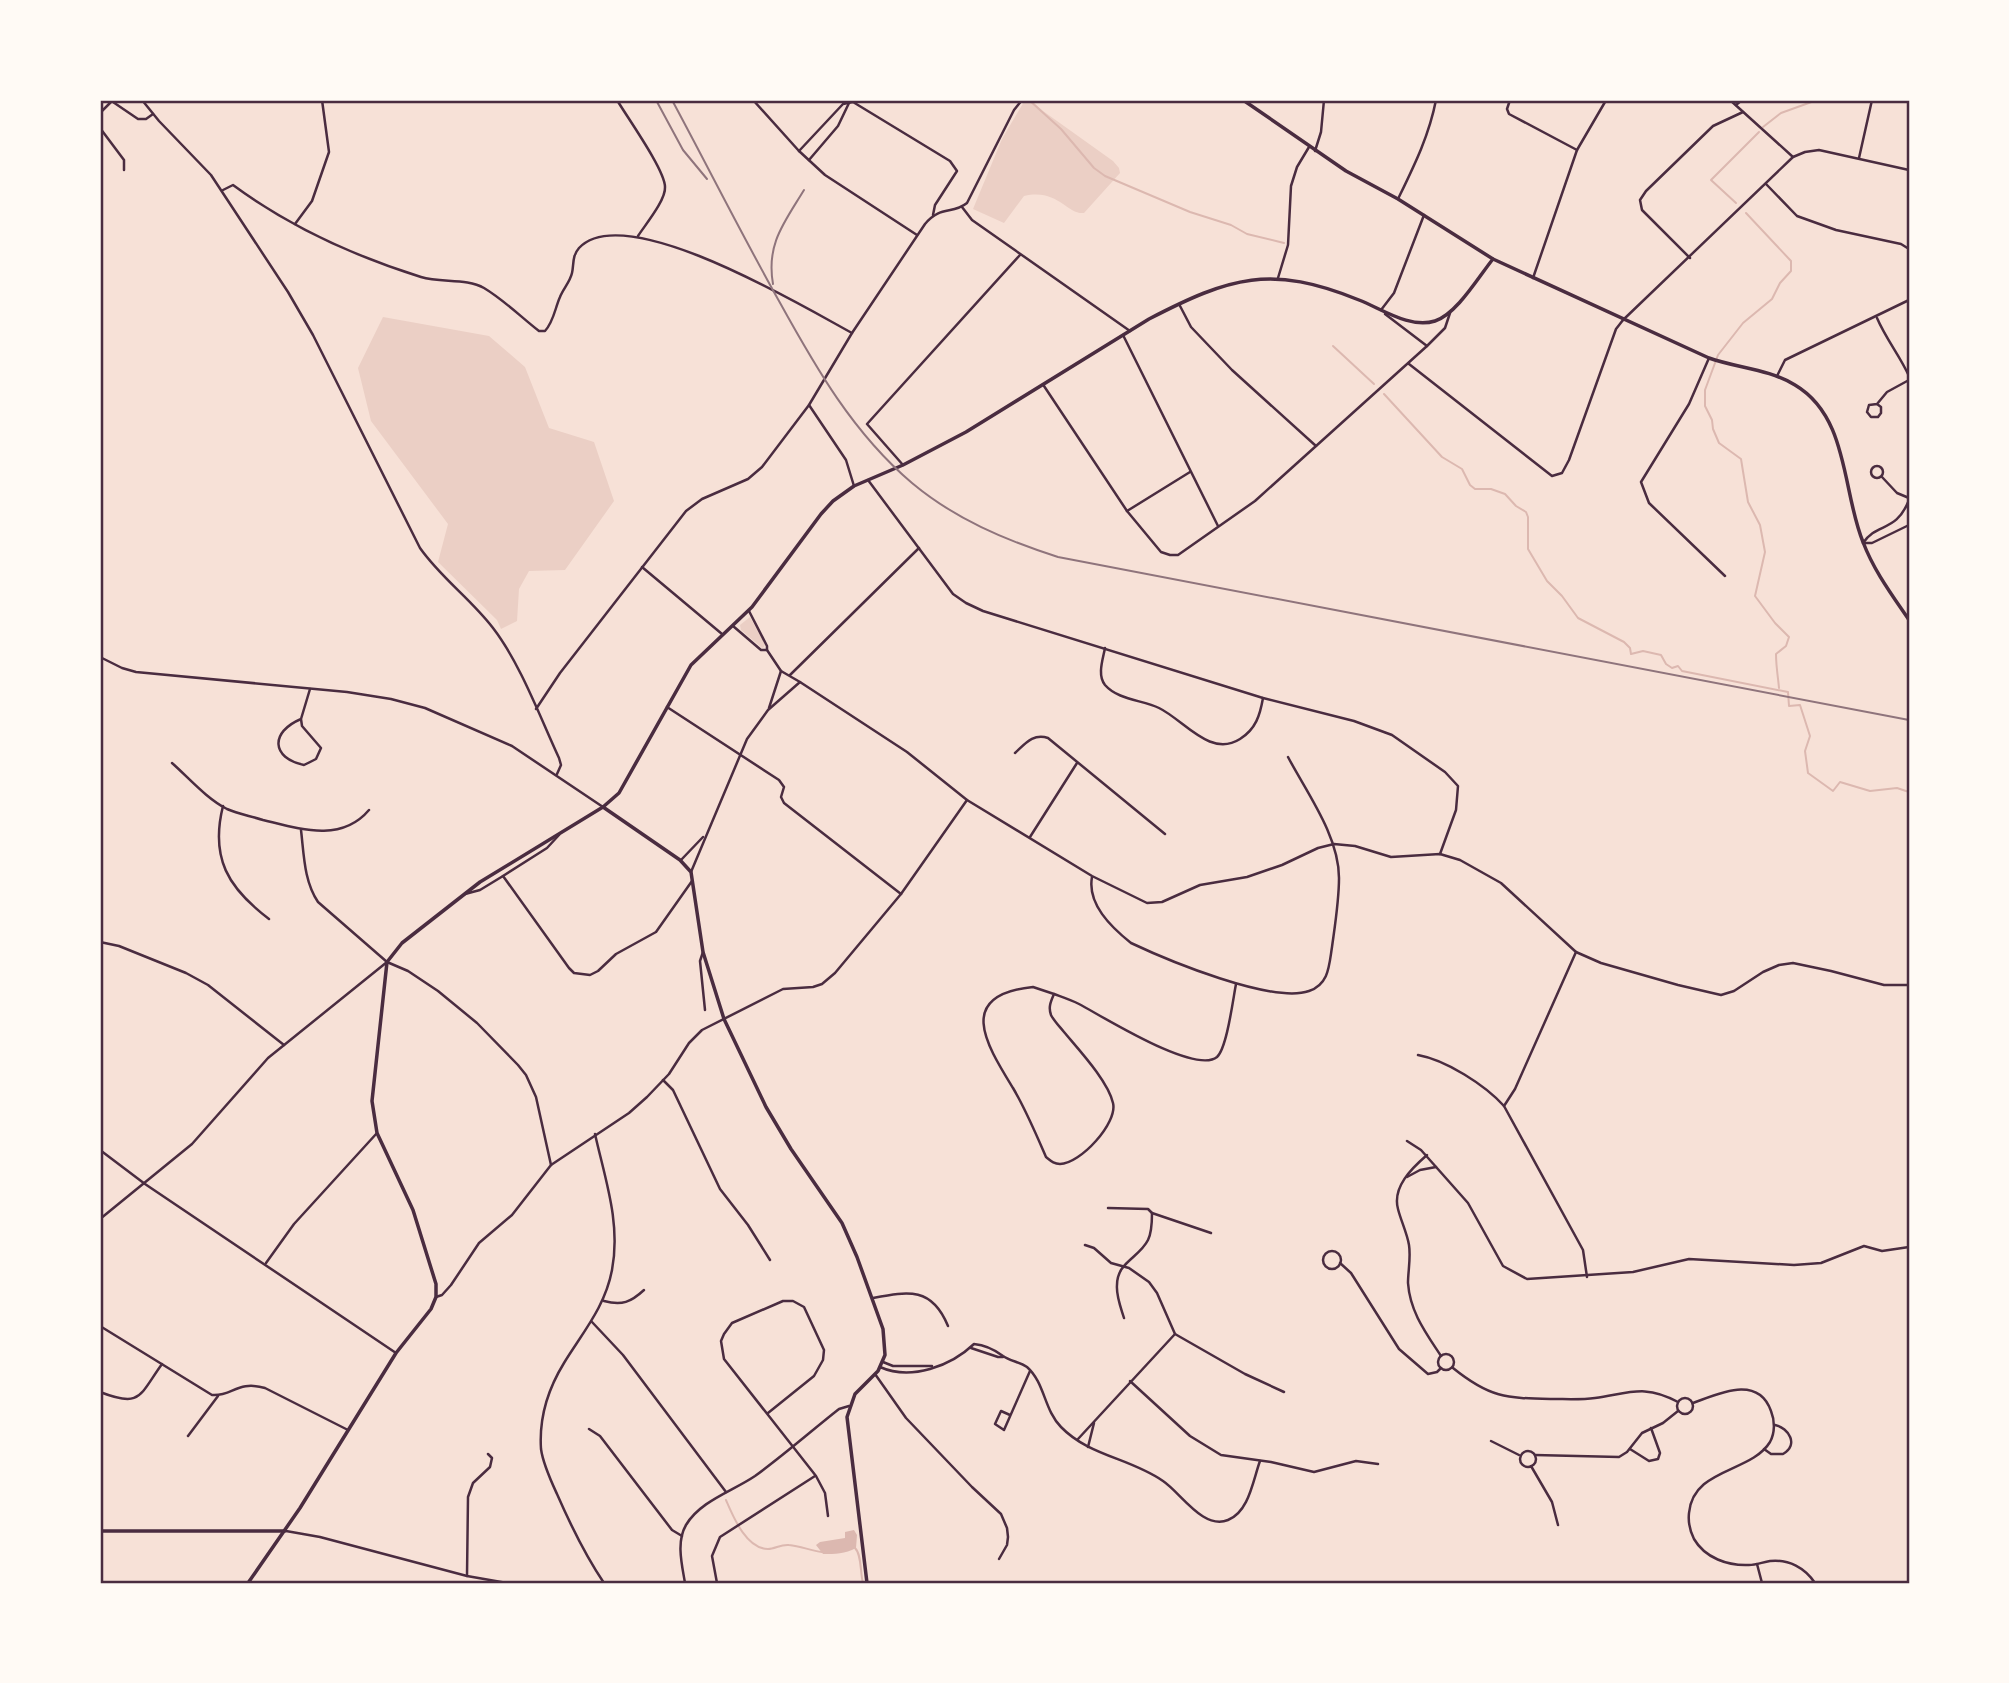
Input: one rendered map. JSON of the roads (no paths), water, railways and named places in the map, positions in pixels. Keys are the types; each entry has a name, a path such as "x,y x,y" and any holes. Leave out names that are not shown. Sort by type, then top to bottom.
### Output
{"main road":[{"path":"1243,100 1315,151 1493,258 1709,358 1777,376 1805,392 1815,401 1832,427 1863,542 1876,571 1909,620"},
{"path":"248,1583 285,1531 396,1353 431,1309 436,1297 436,1284 414,1210 377,1133 372,1101 387,962 402,943 502,868 603,807 625,783 691,665 748,611 821,514 833,501 854,486 903,465 966,432 1123,335 1179,304 1234,282 1278,278 1330,290 1399,318 1423,323 1433,322 1450,313 1493,258"},
{"path":"603,807 680,860 691,872 703,952 723,1019 772,1118 842,1223 873,1298 885,1341 883,1362 855,1394 847,1417 867,1583"},
{"path":"100,1531 285,1531"}],"street":[{"path":"100,113 111,100 138,119 153,114"},
{"path":"142,100 223,190 313,335 420,548 437,569 476,607 507,648 561,761 557,774"},
{"path":"295,224 312,201 329,152 322,100"},
{"path":"617,100 666,186 664,195 638,236"},
{"path":"753,100 799,151 825,175 917,235"},
{"path":"933,215 945,209 962,207 971,198 1006,126 1022,100"},
{"path":"1315,151 1321,132 1324,100"},
{"path":"1398,199 1422,150 1436,100"},
{"path":"1510,100 1507,109 1509,114 1577,150"},
{"path":"1730,100 1793,157"},
{"path":"1736,105 1742,100"},
{"path":"1859,158 1872,100"},
{"path":"1533,278 1577,150 1605,102"},
{"path":"809,160 838,127 849,103"},
{"path":"536,709 560,673 686,511 702,499 748,479 762,467 809,405 852,334 933,215 936,205 957,171 950,161 854,103 843,104 799,151"},
{"path":"1690,257 1642,210 1640,200 1705,132 1720,121 1743,112"},
{"path":"100,128 124,160 124,170"},
{"path":"1278,278 1288,245 1291,186 1297,167 1309,146"},
{"path":"1408,363 1552,476 1562,473 1616,329 1793,157 1819,150 1909,170"},
{"path":"1766,184 1797,216 1836,230 1909,248"},
{"path":"223,190 233,185 262,206 332,243 425,278 468,282 483,287 539,331 545,331 550,326 559,297 572,275 574,256 580,246 613,234 638,236 704,258 762,283 852,334"},
{"path":"962,207 972,220 1130,331"},
{"path":"1424,215 1394,293 1381,310 1427,346"},
{"path":"903,465 867,424 1020,255"},
{"path":"1777,376 1785,360 1909,300"},
{"path":"1179,304 1191,327 1232,370 1316,446"},
{"path":"1044,386 1127,511 1161,552 1178,555 1255,501 1427,346 1444,328 1450,313"},
{"path":"1876,317 1886,339 1900,356 1909,378 1887,391 1877,404"},
{"path":"1123,335 1219,527"},
{"path":"1709,358 1689,404 1641,482 1649,503 1725,576"},
{"path":"1871,404 1877,404 1881,407 1881,413 1878,417 1871,417 1867,408 1871,404"},
{"path":"809,405 846,460 854,486"},
{"path":"1127,511 1191,471"},
{"path":"1882,477 1897,493 1909,499 1895,523 1868,535 1863,542 1872,543 1909,525"},
{"path":"868,480 953,594 966,603 1263,698 1354,721 1392,735 1445,772 1458,786 1455,810 1440,854"},
{"path":"790,676 919,548"},
{"path":"642,567 722,634"},
{"path":"748,611 767,646 766,650 781,671 907,752 967,800 1092,876 1138,900 1153,903 1200,885 1247,877 1334,844 1355,846 1391,858 1440,854 1460,860 1501,883 1576,952 1601,963 1678,985 1721,995 1734,991 1763,972 1779,965 1793,963 1884,985 1909,985"},
{"path":"733,625 761,650 766,650"},
{"path":"1105,648 1101,670 1102,681 1106,687 1170,713 1213,743 1228,745 1251,731 1259,719 1263,698"},
{"path":"100,657 136,672 310,688 380,697 425,708 502,740 603,807"},
{"path":"768,710 781,671"},
{"path":"691,872 747,738 768,710 800,682"},
{"path":"300,719 281,731 278,741 281,752 290,760 304,765 316,759 321,748 302,726 300,719 310,688"},
{"path":"666,707 782,783 784,790 780,797 783,803 901,894"},
{"path":"1015,753 1026,742 1040,735 1048,738 1165,834"},
{"path":"1092,876 1090,889 1096,905 1131,943 1236,984 1266,992 1306,993 1318,988 1325,980 1330,960 1339,878 1334,844 1311,796 1288,757"},
{"path":"172,763 223,806 301,830 332,831 348,827 360,821 369,810"},
{"path":"1030,837 1077,763"},
{"path":"436,1297 442,1295 451,1285 479,1243 512,1215 551,1165 629,1113 663,1080 693,1038 710,1025 783,989 813,986 828,979 901,894 967,800"},
{"path":"223,806 218,844 222,864 232,884 248,903 269,919"},
{"path":"301,830 306,877 312,892 331,915 387,962 408,971 438,991 477,1024 526,1075 536,1097 551,1165"},
{"path":"464,894 481,890 547,848 563,831"},
{"path":"680,860 705,835"},
{"path":"503,876 569,968 590,975 616,954 656,932 692,881"},
{"path":"100,942 186,973 208,985 284,1045"},
{"path":"703,952 700,961 705,1010"},
{"path":"1504,1106 1515,1089 1576,952"},
{"path":"100,1219 192,1144 254,1072 284,1045 387,962"},
{"path":"1054,994 1050,1003 1051,1016 1095,1071 1113,1103 1114,1117 1108,1128 1075,1159 1063,1164 1054,1163 1046,1157 984,1034 983,1026 989,1005 997,996 1010,989 1033,987 1054,994 1077,1003 1176,1055 1209,1060 1217,1056 1222,1046 1236,984"},
{"path":"1418,1055 1432,1058 1491,1092 1504,1106 1583,1250 1587,1277"},
{"path":"663,1080 673,1090 720,1189 748,1225 770,1260"},
{"path":"265,1264 294,1224 377,1133"},
{"path":"595,1134 616,1225 612,1271 604,1301 564,1363 550,1391 545,1408 541,1451 574,1532 604,1583"},
{"path":"1407,1141 1427,1155 1468,1203 1503,1266 1527,1279 1633,1272 1689,1259 1794,1265 1821,1263 1864,1246 1882,1251 1909,1247"},
{"path":"100,1150 145,1184 396,1353"},
{"path":"1427,1155 1408,1171 1399,1189 1397,1202 1409,1248 1409,1291 1416,1315 1441,1356"},
{"path":"1407,1177 1420,1170 1438,1167"},
{"path":"1108,1208 1148,1209 1152,1213 1211,1233"},
{"path":"1124,1318 1116,1287 1119,1272 1147,1242 1151,1233 1152,1213"},
{"path":"1085,1245 1094,1248 1111,1263 1123,1266 1149,1282 1157,1293 1175,1334 1245,1374 1284,1392"},
{"path":"1335,1252 1340,1258 1340,1264 1334,1269 1328,1268 1324,1264 1324,1258 1327,1253 1335,1252"},
{"path":"1340,1264 1347,1268 1403,1354 1428,1374 1437,1373 1441,1368"},
{"path":"604,1301 628,1303 644,1290"},
{"path":"873,1298 903,1293 925,1296 943,1314 948,1326"},
{"path":"768,1413 814,1376 823,1360 824,1350 808,1312 793,1301 783,1301 736,1321 728,1328 720,1348 724,1359 816,1476 825,1493 828,1516"},
{"path":"592,1322 623,1355 726,1492"},
{"path":"100,1326 212,1395 218,1396"},
{"path":"1077,1441 1175,1334"},
{"path":"880,1367 892,1372 919,1372 945,1363 978,1344 1000,1353 1031,1371 1039,1382 1053,1418 1077,1441 1151,1474 1165,1482 1202,1516 1222,1522 1242,1510 1260,1461"},
{"path":"1449,1354 1453,1358 1453,1367 1448,1370 1441,1368 1438,1362 1441,1356 1449,1354"},
{"path":"883,1362 893,1366 936,1367"},
{"path":"100,1392 121,1400 134,1399 141,1395 162,1364"},
{"path":"1453,1367 1484,1390 1512,1398 1586,1399 1645,1390 1657,1392 1678,1402 1687,1398 1693,1403"},
{"path":"1010,1415 1002,1411 995,1424 1004,1430 1031,1371"},
{"path":"875,1374 906,1418 972,1487 1002,1514 1008,1536 1007,1545 999,1559"},
{"path":"1130,1381 1205,1447 1230,1458 1314,1472 1356,1461 1378,1464"},
{"path":"188,1436 218,1396 253,1384 348,1430"},
{"path":"1693,1403 1728,1390 1747,1389 1767,1403 1774,1425 1772,1438 1764,1449 1702,1486 1692,1500 1690,1531 1704,1551 1720,1560 1739,1564 1778,1561 1794,1564 1815,1583"},
{"path":"1521,1455 1527,1451 1535,1455 1623,1455 1642,1433 1663,1423 1678,1410 1678,1402"},
{"path":"1678,1410 1688,1414 1693,1403"},
{"path":"685,1583 680,1544 692,1517 726,1492 754,1477 839,1409 849,1406"},
{"path":"1088,1448 1095,1420"},
{"path":"1764,1449 1771,1454 1783,1454 1793,1442 1783,1427 1774,1425"},
{"path":"1630,1449 1649,1461 1658,1459 1660,1453 1651,1428"},
{"path":"589,1429 600,1436 671,1530 682,1536"},
{"path":"1491,1441 1521,1455"},
{"path":"467,1576 468,1497 473,1483 490,1467 492,1458 488,1454"},
{"path":"1521,1455 1522,1464 1531,1466 1552,1502 1558,1525"},
{"path":"1531,1466 1535,1455"},
{"path":"718,1583 712,1556 720,1537 816,1476"},
{"path":"285,1531 381,1552 491,1582 507,1583"},
{"path":"1757,1564 1762,1583"}],"waterway":[{"path":"1029,100 1061,129 1094,168 1105,176 1190,212 1231,225 1247,234 1284,243"},
{"path":"1763,127 1781,113 1817,100"},
{"path":"1736,203 1711,180 1759,132"},
{"path":"1746,213 1791,261 1791,271 1780,283 1772,299 1743,323 1718,355 1705,390 1705,406 1719,443 1741,459 1748,502 1760,525 1765,552 1755,596 1789,637 1786,646 1776,654 1779,688"},
{"path":"1333,346 1374,384"},
{"path":"1384,394 1442,457 1462,469 1470,485 1475,489 1491,489 1505,494 1526,512 1528,549 1547,581 1578,618 1624,642 1630,648 1631,654 1643,651 1661,655 1666,664 1672,668 1678,666 1682,671 1788,692 1789,706 1800,705 1810,736 1805,751 1808,773 1833,791 1840,782 1870,791 1897,788 1909,792"},
{"path":"726,1500 741,1530 760,1548 771,1549 789,1545 822,1552"},
{"path":"855,1548 860,1560 863,1583"}],"railway":[{"path":"656,100 683,150 707,179"},
{"path":"672,100 779,301 837,398 891,464 928,496 963,518 1058,557 1909,720"},
{"path":"773,284 774,245 804,190"}]}
